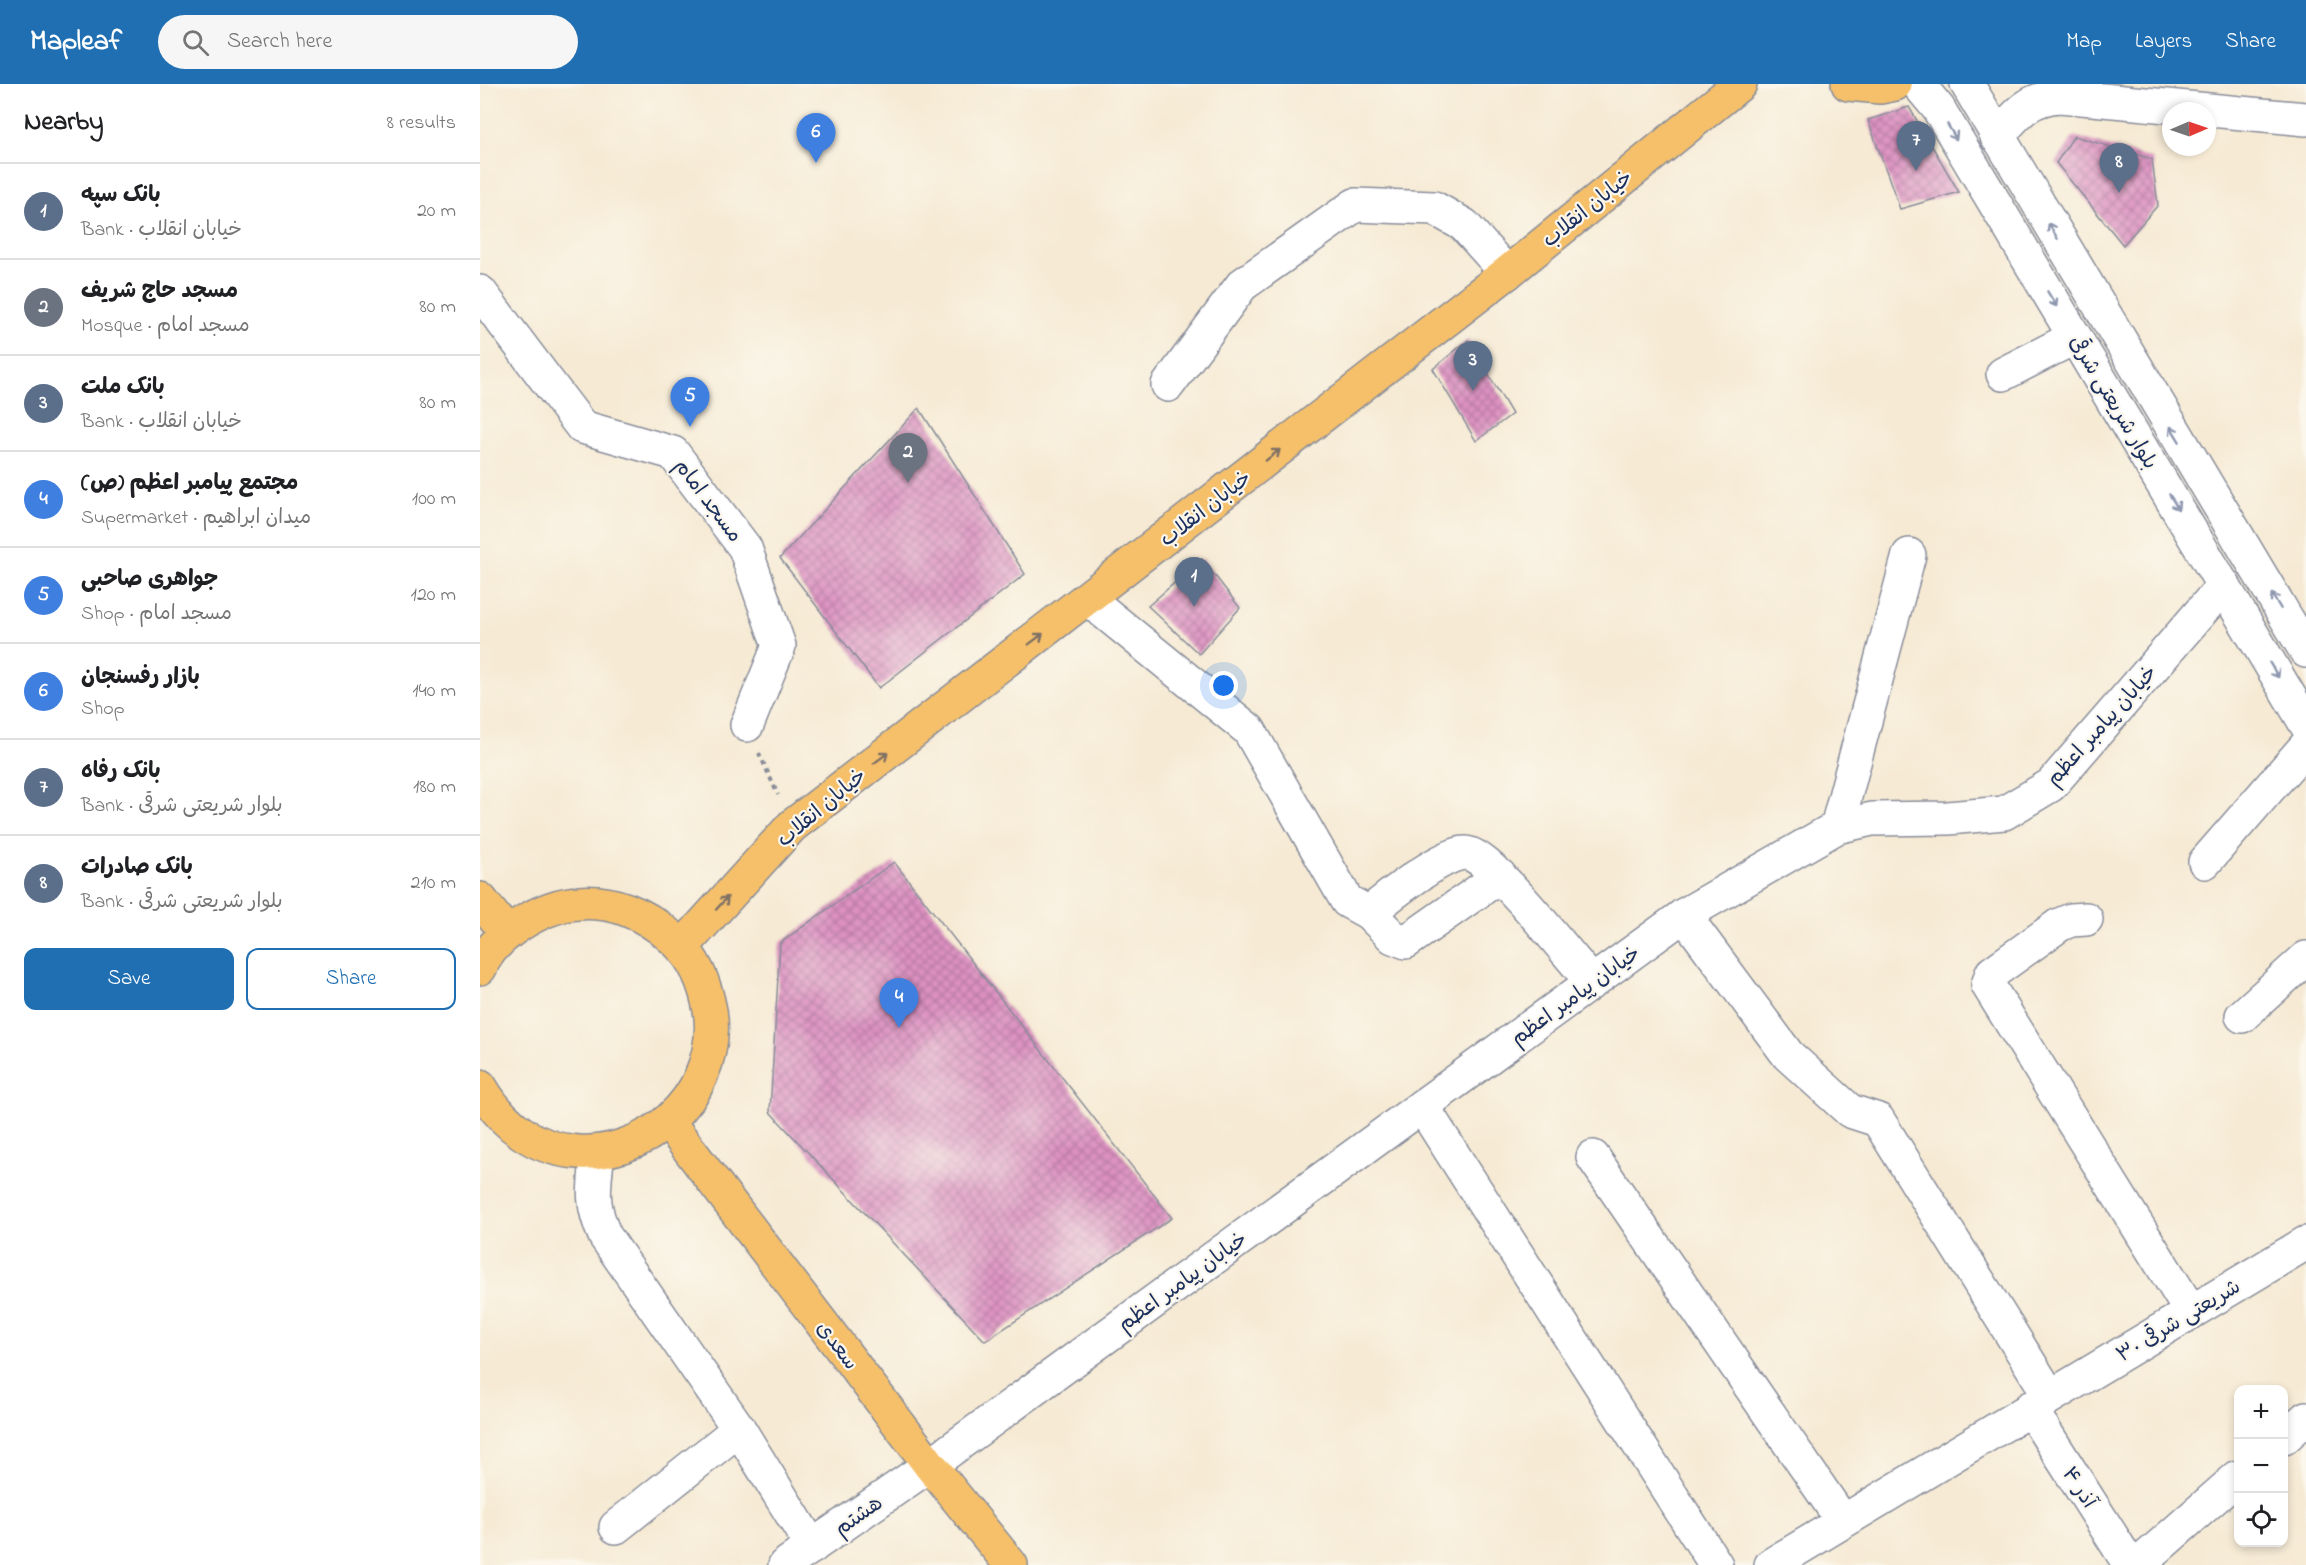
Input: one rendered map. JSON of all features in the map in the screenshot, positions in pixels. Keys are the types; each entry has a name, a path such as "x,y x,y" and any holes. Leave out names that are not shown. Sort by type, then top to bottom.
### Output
{"main road":[{"name":"خیابان انقلاب","path":"683,946 792,826 1507,273 1740,84"},
{"path":"1848,84 1880,87 1895,84"},
{"path":"480,899 507,933"},
{"path":"480,968 507,933 541,912 579,903 617,906 653,921 683,946 703,980 712,1018 709,1057 694,1093 669,1123 636,1143 598,1152 559,1149 523,1134 485,1105"},
{"name":"سعدی","path":"669,1123 930,1465 1011,1565"}],"street":[{"name":"بلوار شریعتی شرقی","path":"1918,84 1938,108 2306,724"},
{"name":"بلوار شریعتی شرقی","path":"1967,84 2306,651"},
{"path":"1997,137 2019,111 2041,97 2060,96 2306,119"},
{"path":"1168,386 1242,285 1355,205 1434,208 1464,225 1507,273"},
{"name":"مسجد امام","path":"480,292 582,427 673,453 745,548 779,646 747,725"},
{"path":"2003,374 2075,337"},
{"path":"1837,827 1909,555"},
{"name":"خیابان پیامبر اعظم","path":"930,1465 1684,915 1837,827 1872,819 1948,818 2004,813 2051,785 2224,585"},
{"path":"1088,599 1249,730 1358,907 1393,937 1406,942 1500,876"},
{"path":"2205,862 2306,746"},
{"path":"1358,907 1449,856 1467,852 1482,860 1500,876 1592,982"},
{"name":"آذر ۴","path":"1684,915 1788,1055 1850,1111 1878,1120 2040,1402 2130,1565"},
{"path":"2086,919 2071,920 2059,925 1992,973 1988,985 2191,1312"},
{"path":"2242,1016 2306,958"},
{"path":"1422,1106 1716,1565"},
{"path":"598,1152 594,1190 595,1214 605,1236 740,1429 812,1547"},
{"path":"1593,1157 1842,1520"},
{"name":"شریعتی شرقی ۳۰","path":"1771,1565 1842,1520 2306,1243"},
{"path":"2288,1434 2306,1418"},
{"path":"616,1527 740,1429"},
{"name":"هشتم","path":"785,1565 930,1465"},
{"path":"2138,1565 2234,1481"}],"path":[{"path":"747,725 792,826"}],"building":[{"path":"1909,107 1959,192 1900,209 1868,120"},
{"path":"2074,136 2152,159 2158,205 2123,245 2056,163"},
{"path":"1468,340 1512,414 1476,441 1433,369"},
{"path":"919,408 1025,574 879,688 780,558"},
{"path":"1202,559 1240,608 1199,654 1148,606"},
{"path":"894,862 1172,1218 985,1341 770,1112 780,943"}],"place":[{"name":"بازار رفسنجان","path":"816,163"},
{"name":"بانک رفاه","path":"1916,171"},
{"name":"بانک صادرات","path":"2119,193"},
{"name":"بانک ملت","path":"1473,391"},
{"name":"جواهری صاحبی","path":"690,427"},
{"name":"مسجد حاج شریف","path":"908,483"},
{"name":"بانک سپه","path":"1194,607"},
{"name":"مجتمع پیامبر اعظم (ص)","path":"899,1028"}]}
